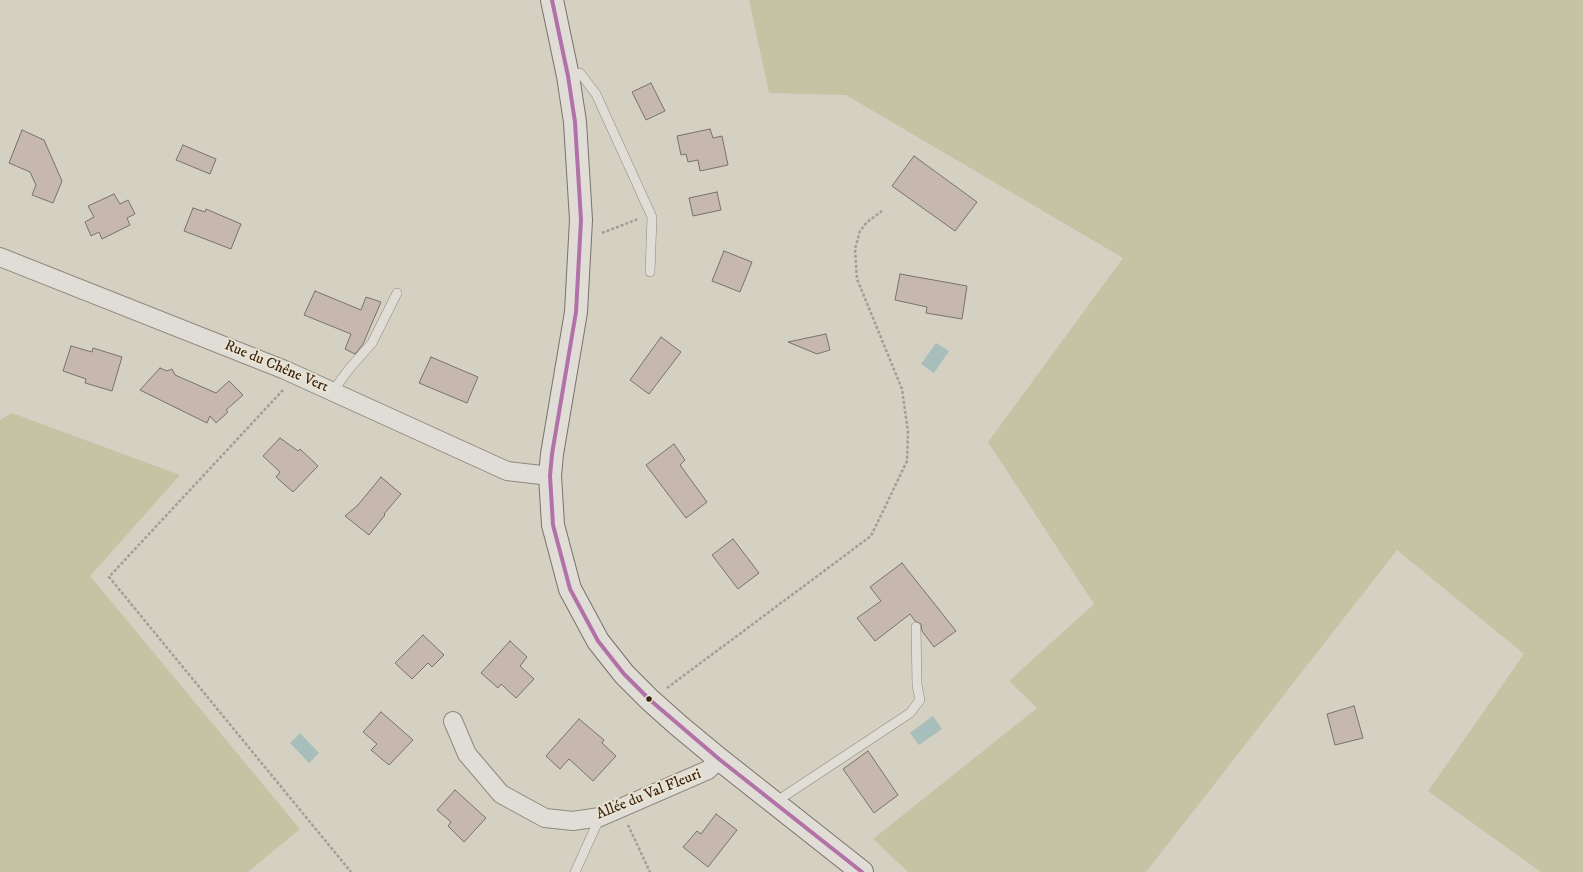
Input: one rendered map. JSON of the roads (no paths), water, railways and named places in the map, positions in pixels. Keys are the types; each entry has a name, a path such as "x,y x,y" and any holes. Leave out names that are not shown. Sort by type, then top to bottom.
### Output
{"main road":[{"path":"552,0 568,76 578,160 581,220 579,271 573,334 552,454 550,476 553,524 570,589 598,641 624,674 650,700 719,759 862,872"}],"street":[{"name":"Rue du Chêne Vert","path":"0,257 297,375 507,471 550,476"},
{"name":"Allée du Val Fleuri","path":"453,721 467,754 501,794 545,818 573,821 600,817 708,770 719,759"}],"lane":[{"path":"568,76 580,73 596,94 652,217 650,272"},
{"path":"333,391 349,369 372,343 397,293"},
{"path":"776,804 783,797 910,713 920,700 916,627"},
{"path":"575,872 600,817"}],"water":[{"path":"936,343 949,351 934,373 921,364"},
{"path":"933,716 942,729 919,745 910,733"},
{"path":"300,733 319,753 309,763 290,743"}]}
